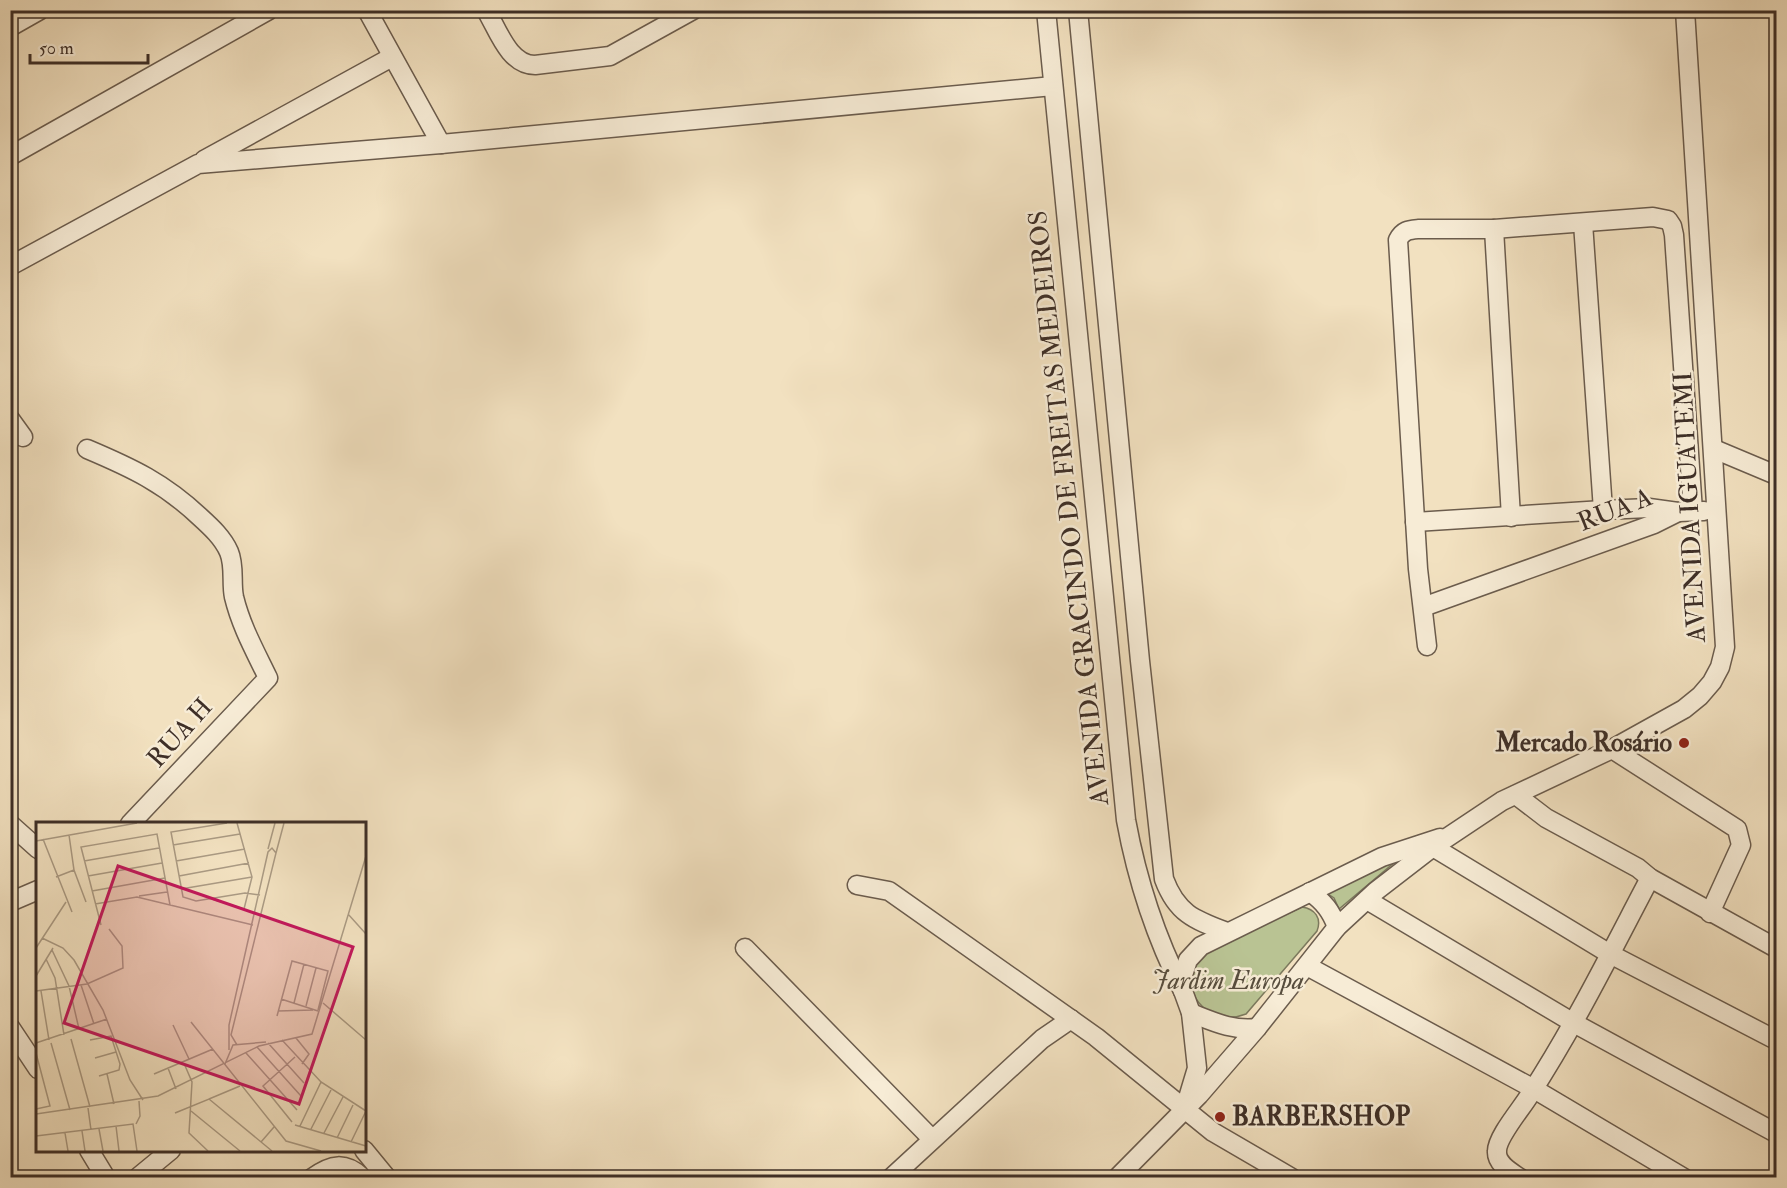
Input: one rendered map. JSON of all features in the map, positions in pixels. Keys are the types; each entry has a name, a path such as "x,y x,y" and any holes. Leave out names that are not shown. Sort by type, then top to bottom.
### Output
{"street":[{"path":"10,27 40,10"},
{"path":"10,156 269,10"},
{"path":"367,10 441,144"},
{"path":"486,10 515,58 524,64 535,65 610,56 693,10"},
{"name":"AVENIDA GRACINDO DE FREITAS MEDEIROS","path":"1046,10 1126,820 1147,905 1167,960 1191,1013 1197,1068 1185,1110"},
{"path":"1077,10 1138,638 1164,879 1174,900 1190,917 1227,932"},
{"name":"AVENIDA IGUATEMI","path":"1117,1178 1185,1110 1257,1028 1337,927 1367,900 1433,847 1502,801 1612,749 1684,709 1712,682 1720,667 1725,648 1685,10"},
{"path":"16,260 393,57"},
{"path":"198,164 441,144 1053,86"},
{"path":"1427,646 1415,522 1398,240 1401,233 1408,230 1494,229 1583,224 1653,217 1668,220 1672,226 1685,511 1717,511"},
{"path":"1583,224 1603,510"},
{"path":"1494,229 1511,517"},
{"path":"10,419 23,437"},
{"name":"RUA H","path":"87,449 159,483 179,497 213,528 229,552 233,594 237,608 243,626 268,678 132,822"},
{"path":"1714,449 1776,475"},
{"name":"RUA A","path":"1415,522 1649,508 1685,511"},
{"name":"RUA A","path":"1423,607 1685,511"},
{"path":"1612,749 1737,829 1742,845 1710,913"},
{"path":"1516,795 1546,818 1638,868 1650,878 1710,913 1776,948"},
{"path":"10,824 36,847"},
{"path":"1183,991 1182,978 1188,960 1201,946 1382,857 1455,833"},
{"path":"1433,847 1610,954 1772,1038"},
{"path":"1520,1178 1505,1167 1497,1152 1500,1141 1534,1089 1650,878"},
{"path":"857,885 889,891 1071,1019 1213,1132 1292,1178"},
{"path":"1310,892 1323,901 1337,927"},
{"path":"1367,900 1572,1022 1776,1133"},
{"path":"745,948 932,1139"},
{"path":"1306,966 1534,1089 1684,1178"},
{"path":"1191,1013 1241,1030 1257,1028"},
{"path":"894,1176 1048,1034 1071,1019"},
{"path":"10,1027 36,1066"},
{"path":"90,1152 106,1178"},
{"path":"137,1178 169,1152"},
{"path":"366,1152 387,1178"},
{"path":"312,1178 335,1166 350,1167 363,1178"}],"green space":[{"path":"1408,851 1339,909 1334,898 1325,892"},
{"name":"Jardim Europa","path":"1302,907 1314,912 1318,918 1317,931 1246,1014 1232,1017 1219,1016 1208,1011 1199,1003 1193,992 1191,980 1194,967 1204,952"}],"place":[{"name":"Mercado Rosário","path":"1684,743"},
{"name":"BARBERSHOP","path":"1220,1117"}]}
